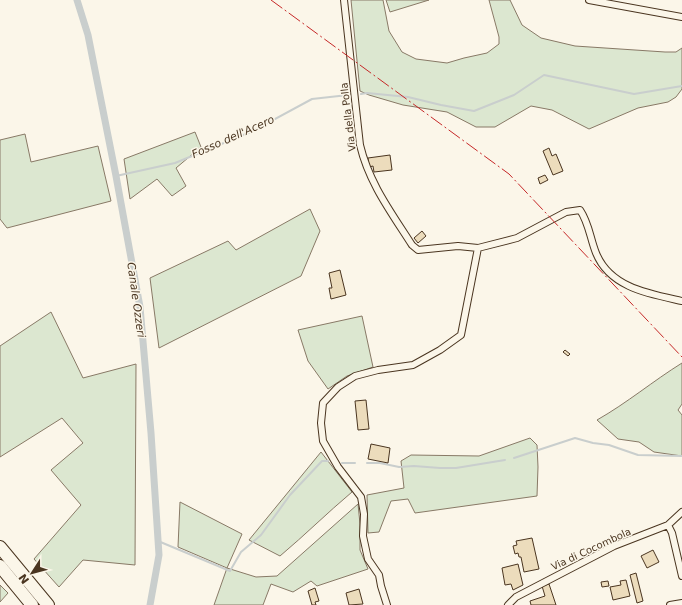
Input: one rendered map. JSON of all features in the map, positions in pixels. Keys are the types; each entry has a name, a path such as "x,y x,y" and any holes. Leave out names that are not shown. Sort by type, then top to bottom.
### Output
{"highway":[{"path":"0,547 48,605"},
{"path":"0,566 32,605"}],"street":[{"name":"Via della Polla","path":"344,0 360,145 364,163 377,190 412,245 418,250 458,246 478,248"},
{"path":"589,0 682,17"},
{"path":"387,605 379,575 368,559 363,536 364,514 361,497 338,467 323,441 321,423 323,403 338,387 355,376 378,370 413,365 440,350 461,335 478,248 517,238 566,212 580,210 586,218 596,253 602,265 613,277 641,292 682,301"},
{"name":"Via di Cocombola","path":"508,605 516,597 614,546 668,525 682,512"},
{"path":"668,525 672,533 682,576"},
{"path":"670,605 682,603"}],"green space":[{"path":"351,0 383,0 389,31 402,52 416,59 447,63 487,53 499,44 499,37 489,0 510,0 522,25 541,38 575,46 665,52 676,52 682,48 682,89 676,97 668,102 638,108 589,129 552,110 531,106 495,127 476,127 447,112 403,105 360,91"},
{"path":"386,0 429,0 390,12"},
{"path":"195,132 201,147 176,168 186,186 172,196 157,179 130,199 124,159"},
{"path":"25,134 31,162 98,146 111,201 7,228 0,219 0,140"},
{"path":"310,209 320,231 301,276 159,348 150,278 228,241 236,250"},
{"path":"51,312 83,378 136,364 135,565 83,560 59,587 34,559 81,505 51,470 83,443 62,418 0,457 0,346"},
{"path":"362,316 373,367 347,376 328,389 308,361 298,330"},
{"path":"682,363 682,404 678,410 682,415 682,456 654,452 639,442 618,439 597,420 619,406"},
{"path":"530,438 537,445 537,496 415,513 408,499 391,501 379,532 368,533 367,495 404,488 401,461 411,455 479,456"},
{"path":"321,452 352,492 280,556 249,540"},
{"path":"180,502 242,534 227,568 178,547"},
{"path":"358,504 360,550 368,569 317,586 311,581 293,592 271,584 263,605 214,605 227,568 256,577 277,576"},
{"path":"0,585 8,593 0,602"}],"building":[{"path":"549,148 552,156 556,154 563,171 553,175 543,151"},
{"path":"390,155 392,170 374,172 373,166 369,167 368,158"},
{"path":"545,175 548,180 540,184 538,178"},
{"path":"422,231 426,236 418,243 414,238"},
{"path":"340,270 346,295 331,299 329,288 332,288 329,273"},
{"path":"565,350 570,354 568,356 563,352"},
{"path":"366,400 369,429 358,430 355,401"},
{"path":"371,444 390,448 388,463 368,459"},
{"path":"532,538 539,569 524,572 521,557 519,557 518,553 515,554 513,546 517,545 516,541"},
{"path":"653,550 659,562 647,568 641,556"},
{"path":"518,564 523,585 513,590 511,584 505,585 502,568"},
{"path":"636,573 643,601 637,603 630,575"},
{"path":"626,580 630,596 613,600 610,587 621,585 620,581"},
{"path":"608,581 609,586 602,587 601,582"},
{"path":"549,584 556,605 531,605 530,601 545,596 542,586"},
{"path":"315,588 319,601 315,602 316,605 312,605 308,591"},
{"path":"359,589 363,604 349,605 346,593"}],"waterway":[{"name":"Canale Ozzeri","path":"77,0 88,35 140,307 151,433 159,555 150,605"},
{"name":"Fosso dell'Acero","path":"361,94 367,93 408,97 474,111 514,95 544,75 634,94 682,86"},
{"name":"Fosso dell'Acero","path":"116,176 175,163 253,131 312,99 348,95"},
{"path":"514,458 575,438 593,443 609,445 638,455 682,456"},
{"path":"367,463 380,463 399,467 414,466 456,468 505,460"},
{"path":"158,541 230,571 241,552 261,535 290,495 322,461 328,461"},
{"path":"342,463 355,463"}],"power":[{"path":"271,0 509,174 682,357"}]}
